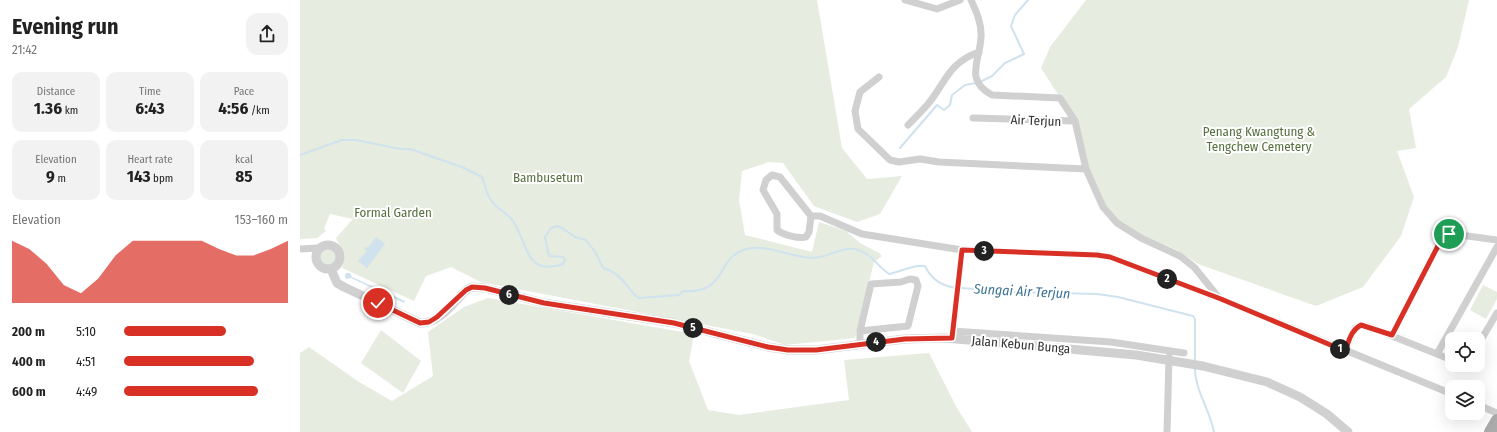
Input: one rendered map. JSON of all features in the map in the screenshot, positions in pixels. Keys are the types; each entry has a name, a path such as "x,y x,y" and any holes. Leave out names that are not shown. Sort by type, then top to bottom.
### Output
{"main road":[{"path":"1490,432 1497,420"}],"street":[{"path":"905,0 937,9 960,0"},
{"path":"971,0 977,14 981,36 975,67 977,81 983,91 992,95 1060,98 1075,121"},
{"path":"908,124 928,104 941,83 957,64 969,56 979,52"},
{"path":"879,77 860,92 855,111 858,129 890,160 899,162 920,159 940,162 1086,169"},
{"name":"Air Terjun","path":"972,118 1075,121 1086,169 1102,207 1117,223 1141,238 1180,256 1194,267 1221,299"},
{"path":"772,175 780,177 811,216 809,232 806,237 801,238 779,232 776,228 777,214 763,190 766,180 772,175"},
{"path":"811,216 820,216 862,234 962,250 1097,255 1110,257 1221,299 1445,391"},
{"path":"1392,335 1442,238 1453,234 1497,240"},
{"path":"300,249 318,248 326,244 330,244 340,252 338,264 331,269 323,268 317,263 315,256 318,248"},
{"path":"1437,354 1497,247"},
{"path":"962,250 953,334 1111,342 1184,353"},
{"name":"Jalan Kebun Bunga","path":"331,269 338,283 344,287 420,323 429,322 442,314 466,290 472,287 485,288 544,303 674,323 768,347 788,350 816,350 953,334 1106,350 1203,366 1267,382 1300,397 1327,414 1348,432"},
{"path":"860,331 907,326 918,286 916,280 910,279 901,282 872,283 870,285 860,331 860,344"},
{"path":"1485,334 1497,313"},
{"path":"1345,351 1352,332 1355,328 1361,325 1392,335 1445,357"},
{"path":"1167,432 1168,360 1170,350"},
{"path":"1485,408 1497,413"}],"green space":[{"path":"300,0 817,0 842,148 867,179 902,176 880,214 857,222 814,206 783,163 769,162 742,171 739,200 745,235 812,252 819,222 846,231 860,243 882,256 874,262 855,338 785,345 753,334 481,282 451,267 426,276 414,301 342,268 345,255 336,238 353,219 330,214 324,228 326,231 317,238 300,239"},
{"name":"Penang Kwangtung & Tengchew Cemetery","path":"1086,0 1469,0 1458,47 1446,77 1409,109 1416,148 1397,151 1414,197 1401,236 1363,287 1316,306 1198,264 1177,250 1126,228 1104,211 1086,174 1077,124 1041,68 1050,47"},
{"path":"329,248 335,251 338,257 335,263 329,266 323,263 320,257 323,251"},
{"path":"1483,285 1497,292 1497,299 1486,319 1470,310"},
{"path":"488,298 694,334 689,361 708,410 739,415 849,400 844,360 929,353 957,408 972,432 300,432 300,353 309,347 359,382 392,401 433,376 428,332 464,307"},
{"path":"381,330 421,361 403,393 361,363"}],"water":[{"path":"376,237 385,244 367,268 358,261 367,251 364,248 368,248"},
{"path":"346,273 350,273 352,277 405,301 404,303 351,278 346,279"}],"waterway":[{"path":"980,82 992,76 1005,63 1024,54 1011,26 1015,15 1028,0"},
{"path":"900,148 937,105 944,110 950,105 952,95 965,85 976,83"},
{"name":"Sungai Air Terjun","path":"300,155 342,140 356,140 400,149 410,149 462,167 482,177 489,198 513,221 529,256 534,262 541,266 551,267 563,264 565,260 563,257 549,256 545,237 551,228 557,226 575,237 586,240 596,253 603,268 618,276 639,298 679,295 683,291 697,291 707,288 714,283 727,262 733,256 750,248 768,249 813,258 841,250 858,250 871,257 889,274 912,267 925,266 930,275 942,284 956,288"},
{"name":"Sungai Air Terjun","path":"961,288 1015,292 1097,294 1118,297 1193,316 1195,319 1195,362"},
{"name":"Sungai Air Terjun","path":"1195,368 1197,385 1214,432"}],"route":[{"path":"378,303 420,323 425,323 442,314 466,290 472,287 485,288 544,303 618,316 674,323 768,347 788,350 816,350 905,339 952,338 962,250 1097,255 1110,257 1221,299 1345,351 1352,332 1355,328 1361,325 1392,335 1442,238 1449,234"}],"park label":[{"name":"Bambusetum","path":"548,177"},
{"name":"Formal Garden","path":"393,212"}]}
